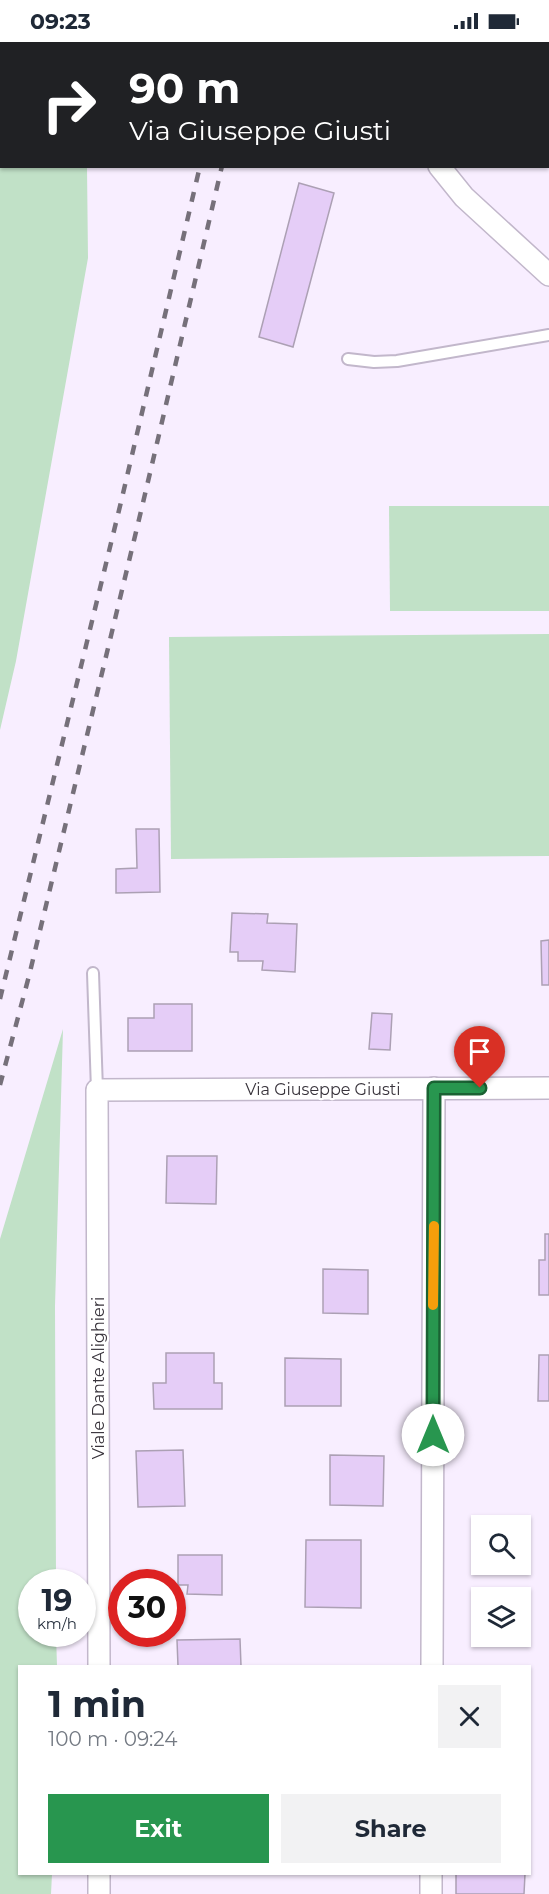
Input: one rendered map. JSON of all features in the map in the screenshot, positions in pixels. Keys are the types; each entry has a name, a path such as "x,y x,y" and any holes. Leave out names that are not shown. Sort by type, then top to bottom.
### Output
{"street":[{"path":"441,168 477,210 549,275"},
{"path":"432,1665 434,1088"},
{"name":"Via Giuseppe Giusti","path":"97,1090 549,1088"},
{"name":"Viale Dante Alighieri","path":"97,1090 99,1665"},
{"path":"99,1875 99,1894"},
{"path":"431,1875 431,1894"}],"lane":[{"path":"348,359 374,362 397,361 549,335"},
{"path":"93,973 97,1090"}],"green space":[{"path":"0,168 87,168 88,258 16,661 0,730"},
{"path":"389,506 549,506 549,611 390,611"},
{"path":"549,634 549,856 171,859 169,637"},
{"path":"63,1029 55,1306 56,1569 18,1569 18,1647 56,1647 57,1665 18,1665 18,1875 52,1875 51,1894 0,1894 0,1239"}],"building":[{"path":"299,183 334,193 293,347 259,337"},
{"path":"136,829 159,829 160,892 116,893 116,869 137,868"},
{"path":"232,913 268,914 267,923 297,924 295,972 262,970 263,961 238,961 238,952 230,952"},
{"path":"549,940 549,985 542,985 541,941"},
{"path":"154,1004 192,1004 192,1051 128,1051 128,1018 154,1018"},
{"path":"372,1013 392,1014 390,1050 369,1049"},
{"path":"167,1156 217,1156 216,1204 166,1203"},
{"path":"545,1234 549,1234 549,1295 539,1295 539,1260 545,1260"},
{"path":"323,1269 368,1270 368,1314 323,1313"},
{"path":"166,1353 214,1353 214,1383 222,1383 222,1409 154,1409 153,1383 166,1383"},
{"path":"539,1355 549,1355 549,1401 538,1401"},
{"path":"285,1358 341,1359 341,1406 285,1406"},
{"path":"183,1450 185,1506 138,1507 136,1451"},
{"path":"330,1455 384,1456 383,1506 330,1505"},
{"path":"306,1540 361,1540 361,1608 305,1607"},
{"path":"178,1555 222,1555 222,1595 187,1594 186,1569 178,1569"},
{"path":"240,1639 241,1665 178,1665 177,1647 186,1647 186,1640"},
{"path":"456,1875 525,1875 524,1894 456,1894"}],"railway":[{"path":"0,999 200,168"},
{"path":"0,1085 29,976 222,168"}],"slow traffic":[{"path":"433,1305 434,1226"}],"route":[{"path":"433,1435 434,1088 480,1088"}]}
